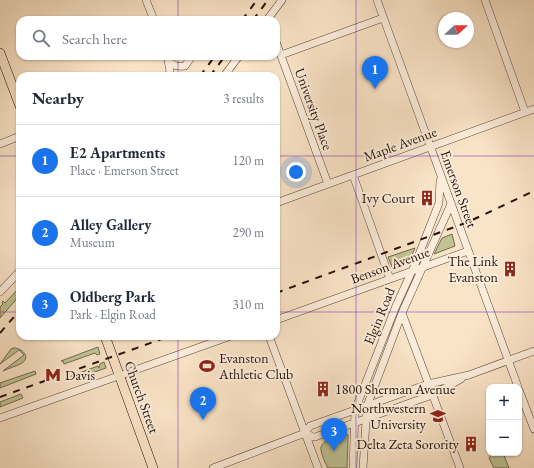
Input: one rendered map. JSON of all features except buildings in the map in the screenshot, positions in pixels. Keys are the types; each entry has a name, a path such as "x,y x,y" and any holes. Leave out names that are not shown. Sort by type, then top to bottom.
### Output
{"main road":[{"path":"0,52 16,95"},
{"name":"Church Street","path":"106,340 153,468"}],"street":[{"path":"146,0 152,16"},
{"path":"270,16 282,0"},
{"name":"Emerson Street","path":"377,0 517,384"},
{"path":"485,0 525,112"},
{"path":"281,55 383,18"},
{"name":"University Place","path":"281,55 328,184"},
{"path":"168,60 170,72"},
{"path":"169,60 173,65 185,66 189,60"},
{"path":"227,72 236,60"},
{"name":"Maple Avenue","path":"280,202 534,109"},
{"path":"0,144 16,138"},
{"path":"353,175 390,279"},
{"name":"Elgin Road","path":"353,468 355,410 439,203 440,176"},
{"name":"Elgin Road","path":"363,468 365,418 367,406 402,313 451,204"},
{"name":"Benson Avenue","path":"280,319 468,251"},
{"path":"0,292 16,275"},
{"path":"402,313 460,468"},
{"path":"0,418 220,340"},
{"path":"271,340 318,468"},
{"path":"306,433 313,437 432,395 469,375 534,351"},
{"path":"213,468 306,433 310,426 428,384 469,375"},
{"name":"Emerson Street","path":"522,398 534,429"},
{"path":"288,440 302,441 310,446"}],"green space":[{"path":"452,234 455,246 434,254 442,238"},
{"path":"415,248 408,264 396,268 392,267 388,257"},
{"path":"16,291 16,300 0,318 0,307 3,304 3,301 5,303"},
{"path":"98,347 100,354 97,355 95,353 64,364 63,361 61,361"},
{"path":"17,348 24,353 26,356 25,361 3,371 24,355 19,350 0,364 11,349"},
{"path":"104,362 106,368 72,380 71,376 98,366 99,368 100,364"},
{"path":"35,371 36,374 0,388 0,383"},
{"path":"21,394 23,398 0,407 0,402"},
{"path":"345,434 348,435 347,468 328,468 322,455 321,447 326,441"},
{"path":"490,456 504,456 509,468 494,468 489,458"}],"railway":[{"path":"245,16 257,0"},
{"path":"256,16 268,0"},
{"path":"203,72 212,60"},
{"path":"213,72 222,60"},
{"path":"280,292 468,222 534,191"},
{"path":"0,333 16,315"},
{"path":"0,397 159,340"}],"place":[{"name":"E2 Apartments","path":"375,89"},
{"name":"Ivy Court","path":"427,198"},
{"name":"The Link Evanston","path":"510,269"},
{"name":"Evanston Athletic Club","path":"207,366"},
{"name":"Davis","path":"53,375"},
{"name":"1800 Sherman Avenue","path":"323,389"},
{"name":"Northwestern University","path":"438,416"},
{"name":"Alley Gallery","path":"203,420"},
{"name":"Delta Zeta Sorority","path":"471,444"},
{"name":"Oldberg Park","path":"334,451"}]}
